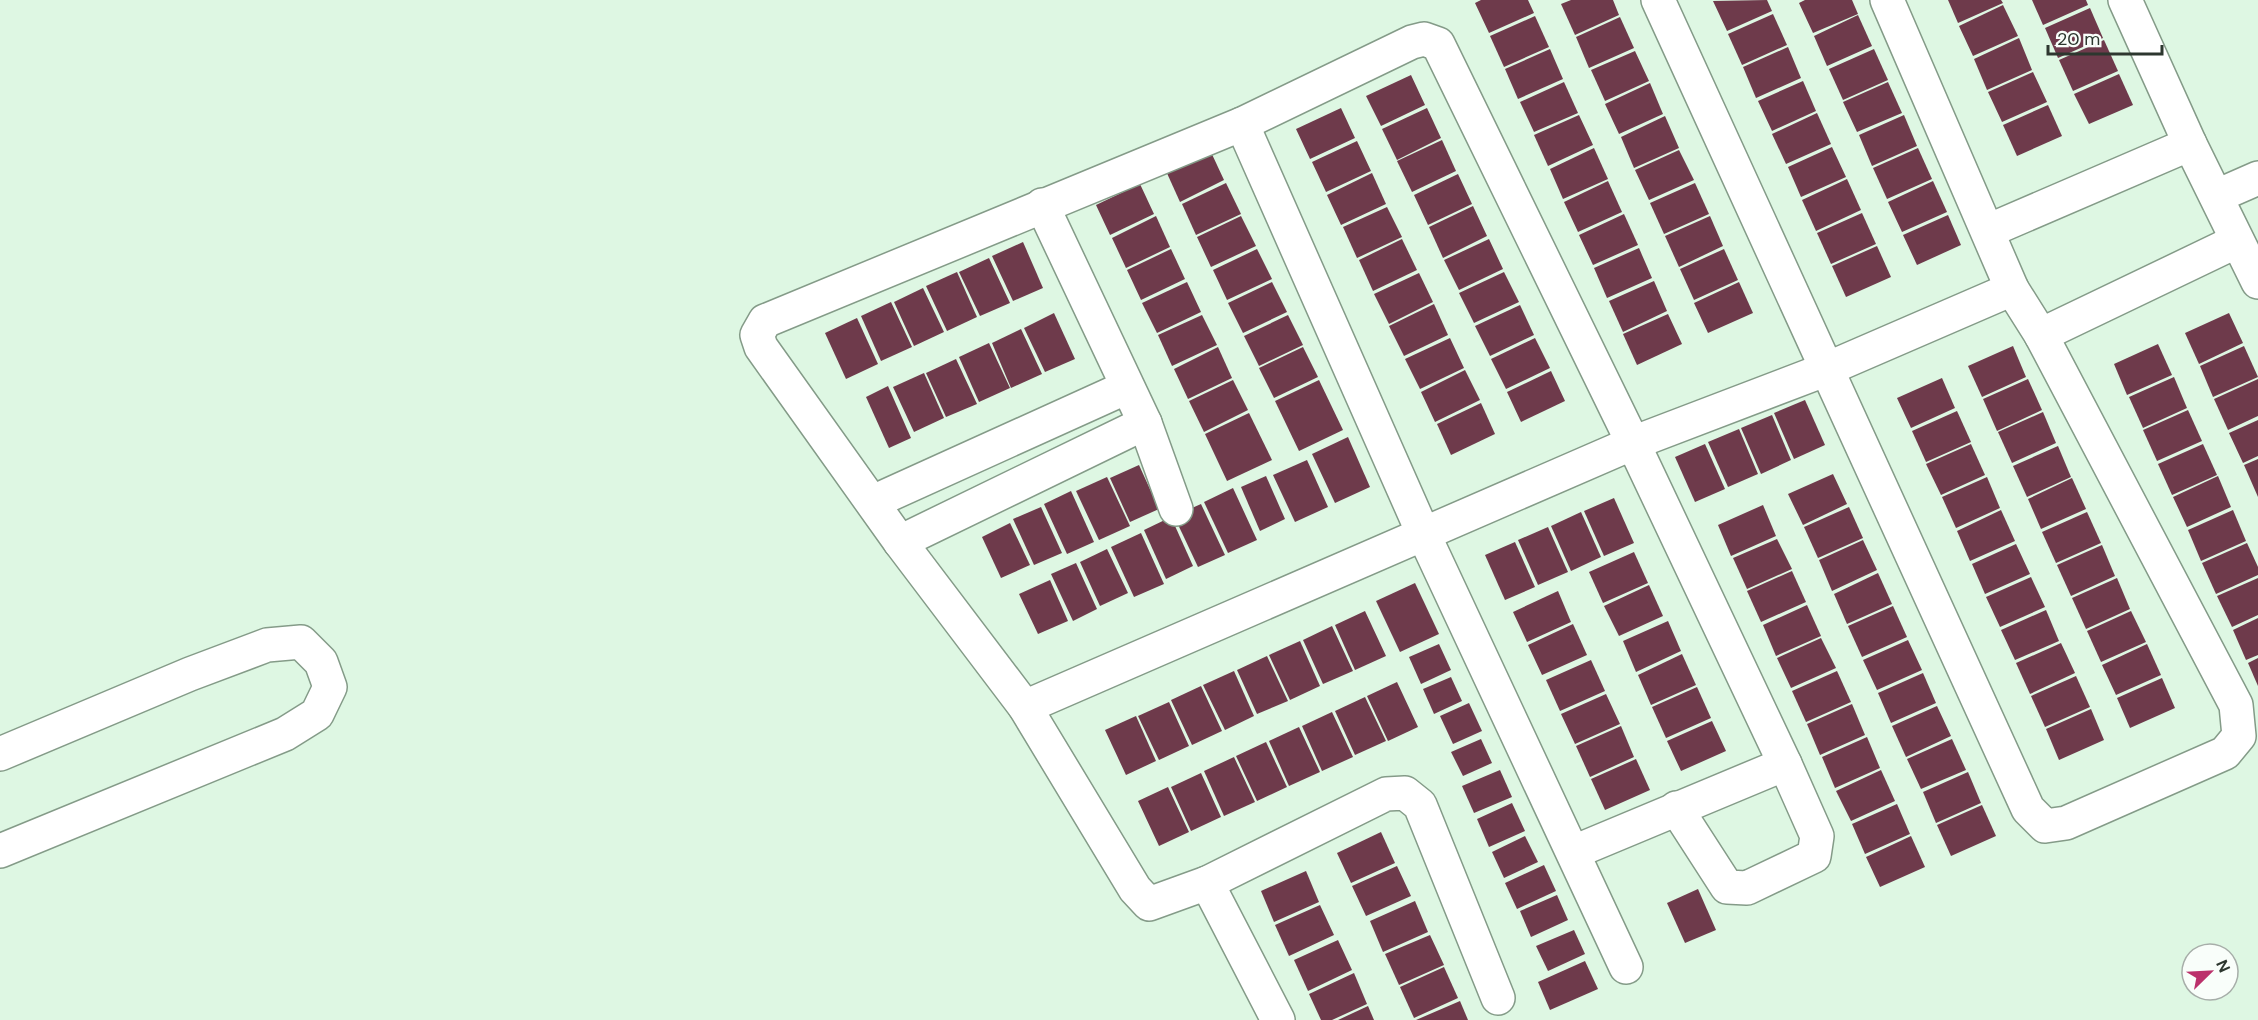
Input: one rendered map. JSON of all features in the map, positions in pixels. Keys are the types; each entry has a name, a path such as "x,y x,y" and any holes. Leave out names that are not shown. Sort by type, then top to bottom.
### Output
{"street":[{"path":"1658,0 2028,809 2045,826 2066,824 2225,753 2239,736 2236,705 2041,335 2012,289 1887,0"},
{"path":"2125,0 2190,144 2258,282"},
{"path":"1498,998 1420,805 1405,794 1386,794 1207,883 1149,904 1135,889 1025,707 900,542 761,347 757,335 765,321 1041,205 1242,124 1412,42 1424,39 1438,44 1633,443 1785,764 1817,836 1814,856 1747,888 1727,887 1676,808"},
{"path":"1242,124 1423,533 1626,967"},
{"path":"1988,231 2190,144"},
{"path":"2217,195 2258,178"},
{"path":"1041,205 1144,423 1176,508"},
{"path":"2041,335 2237,241"},
{"path":"1025,707 1633,443 1827,369 2012,289"},
{"path":"873,502 1127,387"},
{"path":"900,542 1144,423"},
{"path":"0,754 190,674 267,645 301,642 321,662 330,687 317,714 285,734 0,851"},
{"path":"1574,852 1785,764"},
{"path":"1207,883 1278,1020"}],"building":[{"path":"1481,0 1528,0 1534,13 1489,33 1475,3"},
{"path":"1571,0 1613,0 1619,15 1575,35 1561,4"},
{"path":"1767,0 1772,11 1727,31 1713,1"},
{"path":"1805,0 1852,0 1858,14 1813,33 1799,3"},
{"path":"1948,0 2001,0 2003,3 1958,23"},
{"path":"2032,0 2086,0 2088,5 2043,25"},
{"path":"2003,5 2018,36 1973,56 1959,26"},
{"path":"2090,8 2103,38 2058,58 2045,28"},
{"path":"1773,14 1787,45 1742,65 1728,34"},
{"path":"1858,15 1872,46 1827,66 1814,36"},
{"path":"1535,16 1549,47 1504,67 1490,36"},
{"path":"1620,17 1634,48 1589,68 1576,37"},
{"path":"2019,38 2032,70 1987,90 1974,59"},
{"path":"2104,40 2118,71 2073,91 2059,60"},
{"path":"1788,47 1801,78 1756,98 1743,67"},
{"path":"1550,49 1563,79 1518,99 1505,69"},
{"path":"1874,49 1888,80 1843,100 1829,69"},
{"path":"1635,51 1649,81 1605,101 1591,70"},
{"path":"2033,72 2047,102 2002,122 1988,92"},
{"path":"2119,74 2133,105 2089,124 2074,94"},
{"path":"1411,75 1425,105 1381,126 1366,96"},
{"path":"1803,81 1816,111 1772,131 1758,101"},
{"path":"1564,82 1578,113 1534,132 1520,102"},
{"path":"1888,82 1902,113 1857,132 1843,102"},
{"path":"1650,83 1663,114 1619,134 1605,104"},
{"path":"2048,105 2062,136 2017,156 2003,125"},
{"path":"1341,108 1355,138 1310,159 1296,129"},
{"path":"1427,108 1441,138 1397,160 1382,129"},
{"path":"1817,113 1831,144 1786,164 1772,134"},
{"path":"1579,115 1593,145 1548,166 1534,135"},
{"path":"1904,115 1917,146 1872,166 1859,135"},
{"path":"1665,116 1679,148 1634,168 1621,137"},
{"path":"1442,140 1456,171 1412,192 1397,161"},
{"path":"1357,141 1371,171 1326,192 1312,162"},
{"path":"1832,147 1846,177 1801,197 1788,167"},
{"path":"1594,148 1608,179 1563,199 1550,169"},
{"path":"1918,148 1932,179 1887,199 1873,168"},
{"path":"1210,150 1224,180 1180,202 1166,171"},
{"path":"1679,150 1694,180 1649,200 1635,170"},
{"path":"1372,173 1386,204 1341,225 1327,195"},
{"path":"1458,174 1472,204 1428,225 1414,195"},
{"path":"1847,179 1861,210 1816,231 1802,200"},
{"path":"1608,181 1622,212 1578,232 1564,202"},
{"path":"1933,181 1947,212 1902,232 1888,202"},
{"path":"1226,183 1241,214 1196,235 1182,204"},
{"path":"1695,183 1709,214 1664,234 1650,203"},
{"path":"1140,184 1154,214 1110,235 1096,205"},
{"path":"1473,206 1487,236 1443,258 1429,227"},
{"path":"1387,207 1402,237 1357,258 1343,227"},
{"path":"1862,213 1876,244 1831,264 1817,233"},
{"path":"1624,214 1638,245 1593,265 1579,235"},
{"path":"1948,215 1961,245 1917,265 1903,235"},
{"path":"1156,216 1170,247 1126,268 1112,238"},
{"path":"1241,216 1256,246 1211,267 1197,237"},
{"path":"1710,216 1723,246 1679,267 1665,236"},
{"path":"1402,239 1417,270 1373,291 1359,260"},
{"path":"1489,239 1503,269 1459,290 1444,260"},
{"path":"1023,242 1043,288 1013,301 992,256"},
{"path":"1877,246 1891,277 1846,297 1832,266"},
{"path":"1639,248 1652,278 1607,298 1594,268"},
{"path":"1171,249 1185,279 1141,300 1127,270"},
{"path":"1257,249 1272,279 1227,300 1213,270"},
{"path":"1724,249 1738,280 1694,300 1680,269"},
{"path":"989,258 1010,303 980,316 959,272"},
{"path":"957,272 977,317 947,331 926,286"},
{"path":"1504,272 1519,302 1474,323 1459,293"},
{"path":"1419,273 1433,302 1389,324 1374,294"},
{"path":"1654,281 1667,311 1623,332 1609,301"},
{"path":"1187,282 1201,312 1157,333 1142,303"},
{"path":"1272,282 1287,312 1243,333 1228,303"},
{"path":"1739,282 1753,313 1708,333 1694,303"},
{"path":"923,288 944,332 914,346 894,302"},
{"path":"891,302 912,347 881,361 861,316"},
{"path":"1434,304 1448,335 1404,356 1389,326"},
{"path":"1520,305 1534,335 1490,356 1475,326"},
{"path":"1054,313 1075,359 1045,372 1024,328"},
{"path":"2229,313 2243,343 2199,364 2185,333"},
{"path":"1668,314 1682,344 1637,365 1623,334"},
{"path":"1202,315 1217,345 1172,366 1158,335"},
{"path":"1288,315 1303,345 1259,366 1244,336"},
{"path":"857,318 878,364 846,379 825,333"},
{"path":"1021,329 1042,374 1011,388 992,343"},
{"path":"1450,338 1464,368 1420,389 1405,359"},
{"path":"1535,338 1550,368 1506,389 1491,359"},
{"path":"989,343 1010,388 979,402 959,357"},
{"path":"2158,344 2172,375 2127,395 2114,364"},
{"path":"2013,346 2026,377 1982,397 1968,366"},
{"path":"2244,346 2258,377 2213,397 2200,366"},
{"path":"1218,347 1232,378 1188,399 1174,369"},
{"path":"1303,347 1318,377 1274,398 1259,368"},
{"path":"956,359 977,404 946,417 926,373"},
{"path":"1465,370 1480,400 1435,422 1421,392"},
{"path":"1551,371 1565,401 1521,422 1507,392"},
{"path":"924,373 944,418 914,432 893,387"},
{"path":"2174,377 2187,408 2143,428 2129,397"},
{"path":"1942,378 1955,408 1911,428 1897,398"},
{"path":"2028,379 2042,410 1997,431 1983,399"},
{"path":"2258,379 2258,416 2228,430 2214,399"},
{"path":"1233,380 1248,410 1204,432 1189,401"},
{"path":"1319,380 1343,430 1299,451 1275,401"},
{"path":"888,386 911,438 889,448 866,397"},
{"path":"1805,400 1825,445 1794,459 1774,413"},
{"path":"1481,403 1495,434 1451,455 1437,424"},
{"path":"2188,410 2202,441 2157,461 2143,430"},
{"path":"1957,411 1971,442 1926,462 1912,431"},
{"path":"2043,412 2056,443 2012,463 1998,432"},
{"path":"1249,413 1272,460 1227,481 1205,434"},
{"path":"1772,415 1791,460 1761,474 1741,428"},
{"path":"2258,420 2258,456 2243,463 2229,433"},
{"path":"1739,429 1758,474 1728,487 1708,442"},
{"path":"1348,437 1370,487 1335,503 1312,454"},
{"path":"1705,444 1725,489 1695,502 1675,457"},
{"path":"1971,444 1985,475 1941,495 1926,464"},
{"path":"2203,444 2217,475 2172,495 2158,464"},
{"path":"2058,446 2071,477 2027,497 2013,466"},
{"path":"2258,459 2258,497 2244,465"},
{"path":"1307,460 1328,507 1295,522 1273,475"},
{"path":"1139,465 1159,509 1130,522 1110,478"},
{"path":"1833,474 1847,504 1803,525 1788,494"},
{"path":"1266,476 1285,519 1260,531 1241,487"},
{"path":"2218,476 2231,507 2187,527 2173,497"},
{"path":"1107,477 1130,526 1099,540 1076,491"},
{"path":"1987,477 2000,508 1956,528 1942,497"},
{"path":"2072,478 2086,509 2041,529 2028,499"},
{"path":"1233,488 1257,540 1228,553 1204,502"},
{"path":"1071,491 1094,542 1067,554 1044,504"},
{"path":"1614,498 1634,543 1604,556 1584,511"},
{"path":"1201,504 1225,555 1198,567 1174,516"},
{"path":"1763,505 1776,536 1731,556 1718,525"},
{"path":"1041,507 1062,553 1034,565 1013,519"},
{"path":"1849,507 1863,538 1818,558 1804,527"},
{"path":"2001,510 2015,541 1970,561 1957,531"},
{"path":"2233,510 2246,541 2201,561 2188,530"},
{"path":"1581,512 1601,557 1571,571 1551,526"},
{"path":"2087,512 2101,543 2056,563 2042,532"},
{"path":"1171,517 1193,566 1166,579 1144,530"},
{"path":"1010,523 1030,565 1001,578 982,537"},
{"path":"1548,527 1568,572 1538,585 1518,540"},
{"path":"1141,533 1164,584 1134,597 1111,547"},
{"path":"1777,539 1792,569 1747,589 1733,558"},
{"path":"1863,540 1877,570 1832,591 1819,560"},
{"path":"1515,542 1535,587 1505,600 1485,555"},
{"path":"2247,543 2258,567 2258,575 2216,594 2202,563"},
{"path":"2016,544 2030,574 1985,594 1972,564"},
{"path":"2102,545 2115,576 2071,596 2057,565"},
{"path":"1107,549 1128,593 1100,606 1080,562"},
{"path":"1634,552 1648,583 1603,603 1589,572"},
{"path":"1076,563 1097,609 1073,621 1051,574"},
{"path":"1792,571 1806,602 1761,622 1747,591"},
{"path":"1878,573 1892,604 1847,624 1834,594"},
{"path":"2031,577 2045,607 2000,627 1986,597"},
{"path":"2117,578 2130,609 2086,629 2072,598"},
{"path":"2258,578 2258,615 2232,627 2217,596"},
{"path":"1050,580 1068,621 1038,634 1019,594"},
{"path":"1415,583 1439,634 1400,652 1376,601"},
{"path":"1649,585 1663,616 1619,636 1604,606"},
{"path":"1558,591 1571,622 1527,642 1513,612"},
{"path":"1807,605 1821,636 1776,656 1763,625"},
{"path":"1893,606 1907,637 1862,657 1848,626"},
{"path":"2046,610 2059,641 2015,660 2001,630"},
{"path":"1365,611 1386,656 1355,670 1335,625"},
{"path":"2131,611 2146,642 2101,662 2087,631"},
{"path":"2258,618 2258,655 2246,660 2233,630"},
{"path":"1668,621 1681,651 1636,672 1623,641"},
{"path":"1573,624 1587,655 1542,675 1528,645"},
{"path":"1332,626 1353,671 1323,684 1303,640"},
{"path":"1821,638 1836,668 1791,688 1777,658"},
{"path":"1908,640 1922,670 1877,690 1863,660"},
{"path":"1300,641 1320,686 1290,700 1269,655"},
{"path":"2061,643 2075,673 2030,694 2016,663"},
{"path":"1439,644 1451,670 1421,684 1409,657"},
{"path":"2147,644 2161,675 2116,695 2102,665"},
{"path":"1682,654 1696,685 1651,705 1638,675"},
{"path":"1267,656 1288,701 1257,714 1237,670"},
{"path":"2258,658 2258,686 2248,663"},
{"path":"1591,660 1605,691 1560,711 1546,680"},
{"path":"1234,671 1254,716 1225,730 1203,685"},
{"path":"1837,671 1851,702 1806,722 1792,691"},
{"path":"1923,673 1936,703 1891,723 1878,693"},
{"path":"2076,676 2090,707 2045,727 2031,696"},
{"path":"1451,677 1462,701 1434,714 1423,689"},
{"path":"2162,678 2175,708 2130,728 2117,698"},
{"path":"1397,682 1418,727 1388,741 1367,696"},
{"path":"1201,686 1222,731 1192,745 1171,700"},
{"path":"1697,687 1711,718 1666,738 1652,707"},
{"path":"1606,694 1620,724 1575,744 1561,714"},
{"path":"1365,697 1386,741 1355,755 1335,711"},
{"path":"1169,702 1189,746 1159,760 1138,716"},
{"path":"1469,703 1482,731 1453,744 1440,716"},
{"path":"1852,704 1865,735 1820,755 1807,724"},
{"path":"1937,706 1951,736 1906,757 1892,726"},
{"path":"2091,709 2104,740 2059,760 2046,729"},
{"path":"1332,712 1353,757 1322,771 1302,726"},
{"path":"1136,716 1156,761 1126,775 1105,730"},
{"path":"1712,721 1726,751 1681,771 1667,741"},
{"path":"1621,726 1634,757 1590,777 1576,746"},
{"path":"1299,727 1320,772 1289,786 1269,741"},
{"path":"1867,737 1880,768 1835,788 1822,757"},
{"path":"1481,739 1492,763 1463,776 1451,752"},
{"path":"1952,739 1966,770 1921,789 1907,759"},
{"path":"1266,742 1287,787 1257,801 1236,756"},
{"path":"1234,757 1255,802 1224,816 1204,771"},
{"path":"1636,759 1650,790 1605,810 1591,779"},
{"path":"1500,770 1512,797 1474,813 1462,786"},
{"path":"1881,770 1895,801 1851,821 1836,791"},
{"path":"1968,772 1981,803 1936,823 1923,792"},
{"path":"1201,773 1221,817 1191,831 1171,787"},
{"path":"1168,787 1189,832 1159,846 1138,801"},
{"path":"1512,803 1525,831 1489,847 1477,819"},
{"path":"1897,804 1910,834 1865,854 1852,824"},
{"path":"1982,805 1996,836 1951,856 1937,825"},
{"path":"1381,832 1395,863 1351,883 1337,853"},
{"path":"1525,836 1538,862 1504,878 1492,852"},
{"path":"1911,836 1925,867 1880,887 1866,857"},
{"path":"1544,865 1556,891 1517,909 1505,883"},
{"path":"1397,866 1411,896 1366,916 1352,886"},
{"path":"1306,871 1319,902 1274,922 1261,891"},
{"path":"1698,889 1716,930 1685,943 1667,903"},
{"path":"1557,895 1568,920 1531,937 1520,911"},
{"path":"1415,901 1428,932 1383,952 1370,921"},
{"path":"1320,905 1334,935 1289,956 1275,925"},
{"path":"1574,930 1585,954 1548,971 1536,946"},
{"path":"1430,935 1444,965 1399,985 1385,954"},
{"path":"1338,940 1352,970 1308,991 1294,960"},
{"path":"1585,961 1598,989 1550,1010 1538,982"},
{"path":"1444,967 1458,998 1414,1018 1400,987"},
{"path":"1354,973 1367,1004 1332,1020 1321,1020 1309,994"},
{"path":"1460,1001 1468,1020 1416,1020"},
{"path":"1368,1006 1374,1020 1338,1020"}]}
